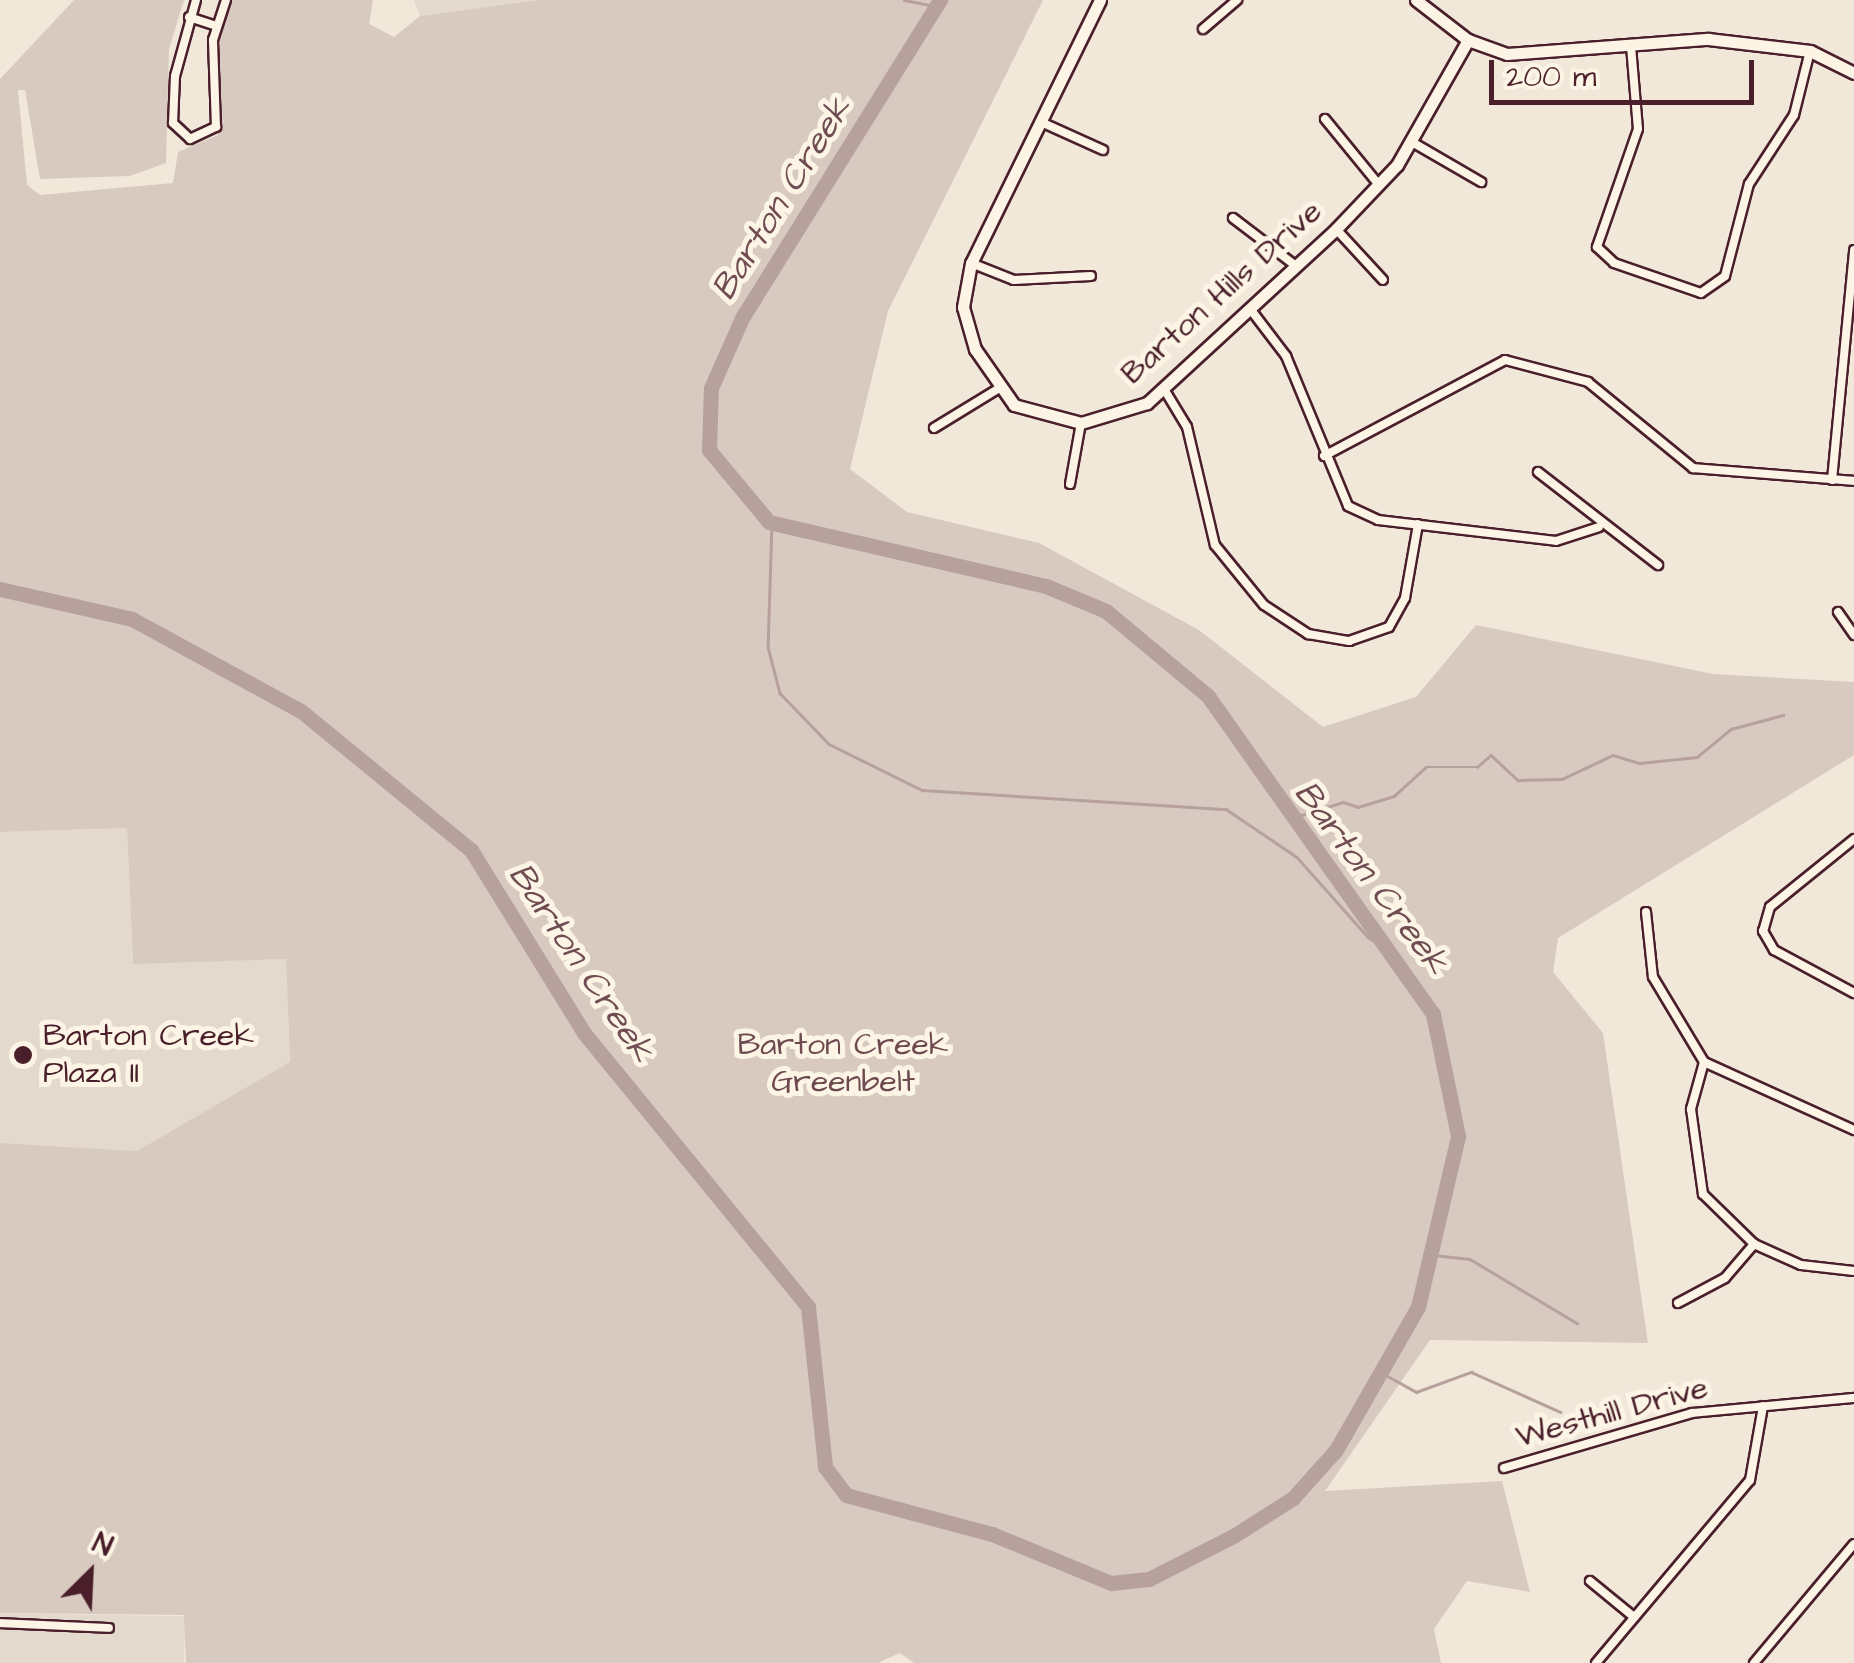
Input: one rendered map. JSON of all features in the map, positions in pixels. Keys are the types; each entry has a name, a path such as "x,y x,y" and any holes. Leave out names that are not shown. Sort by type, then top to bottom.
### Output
{"street":[{"path":"196,0 189,17 173,123 190,139 216,127 216,26 226,0"},
{"path":"934,428 998,389 963,307 970,263 1100,0"},
{"path":"1203,29 1237,0"},
{"path":"1416,0 1468,40 1507,54 1708,39 1810,51 1854,74"},
{"path":"189,17 216,26"},
{"name":"Barton Hills Drive","path":"998,389 1029,413 1080,423 1127,414 1164,389 1380,185 1412,142 1468,40"},
{"path":"1631,46 1638,129 1597,248 1614,264 1700,293 1725,276 1746,194 1794,115 1810,51"},
{"path":"1326,119 1380,185"},
{"path":"1042,122 1103,150"},
{"path":"1412,142 1481,182"},
{"path":"1233,218 1296,266"},
{"path":"1336,229 1383,280"},
{"path":"1832,480 1854,250"},
{"path":"970,263 1014,280 1090,276"},
{"path":"1251,310 1286,356 1324,456 1348,506 1418,524 1556,541 1598,528"},
{"path":"1324,456 1506,360 1588,382 1693,468 1854,481"},
{"path":"1164,389 1187,426 1215,545 1264,605 1308,634 1349,642 1389,626 1406,598 1418,524"},
{"path":"1070,484 1080,423"},
{"path":"1538,472 1598,528 1658,565"},
{"path":"1838,612 1854,635"},
{"path":"1853,841 1770,908 1762,931 1774,950 1854,993"},
{"path":"1646,912 1654,977 1704,1062 1854,1130"},
{"path":"1704,1062 1691,1109 1695,1170 1717,1214 1754,1244 1800,1265 1854,1271"},
{"path":"1678,1303 1725,1278 1754,1244"},
{"name":"Westhill Drive","path":"1504,1468 1692,1413 1854,1398"},
{"path":"1596,1663 1750,1480 1762,1406"},
{"path":"1754,1663 1854,1544"},
{"path":"1590,1580 1634,1618"},
{"path":"0,1623 110,1628"}],"shaded area":[{"path":"414,0 540,0 540,1 420,16"},
{"path":"127,828 133,963 286,959 290,1063 137,1151 0,1143 0,832"},
{"path":"0,1613 185,1616 184,1663 0,1663"}],"green space":[{"name":"Barton Creek Greenbelt","path":"74,0 184,0 169,49 166,163 130,176 40,179 25,90 18,90 27,185 40,195 173,183 178,152 218,135 216,53 230,0 373,0 369,24 394,37 420,16 540,0 1043,0 888,311 850,469 907,512 1039,543 1199,630 1323,727 1416,697 1476,625 1713,674 1854,682 1854,755 1558,938 1553,972 1603,1033 1648,1343 1430,1340 1325,1491 1502,1481 1530,1592 1467,1581 1434,1629 1441,1663 914,1663 900,1653 878,1663 186,1663 184,1615 0,1613 0,1143 137,1151 290,1062 286,959 133,964 127,828 0,832 0,79"}],"waterway":[{"path":"904,0 936,6"},
{"name":"Barton Creek","path":"0,589 132,619 301,711 471,850 584,1033 808,1307 825,1467 846,1495 992,1534 1111,1583 1149,1579 1235,1535 1293,1498 1336,1450 1418,1307 1458,1136 1433,1014 1208,696 1106,611 1046,586 769,522 709,450 711,388 742,318 940,0"},
{"path":"772,523 768,647 780,693 829,744 922,790 1226,809 1297,857 1368,937 1400,957"},
{"path":"1289,819 1343,802 1358,807 1394,796 1426,767 1477,767 1491,755 1518,780 1562,779 1613,755 1640,763 1697,757 1731,729 1783,715"},
{"path":"1433,1255 1470,1259 1577,1323"},
{"path":"1384,1374 1416,1392 1471,1372 1561,1412"}],"place":[{"name":"Barton Creek Plaza II","path":"23,1055"}]}
